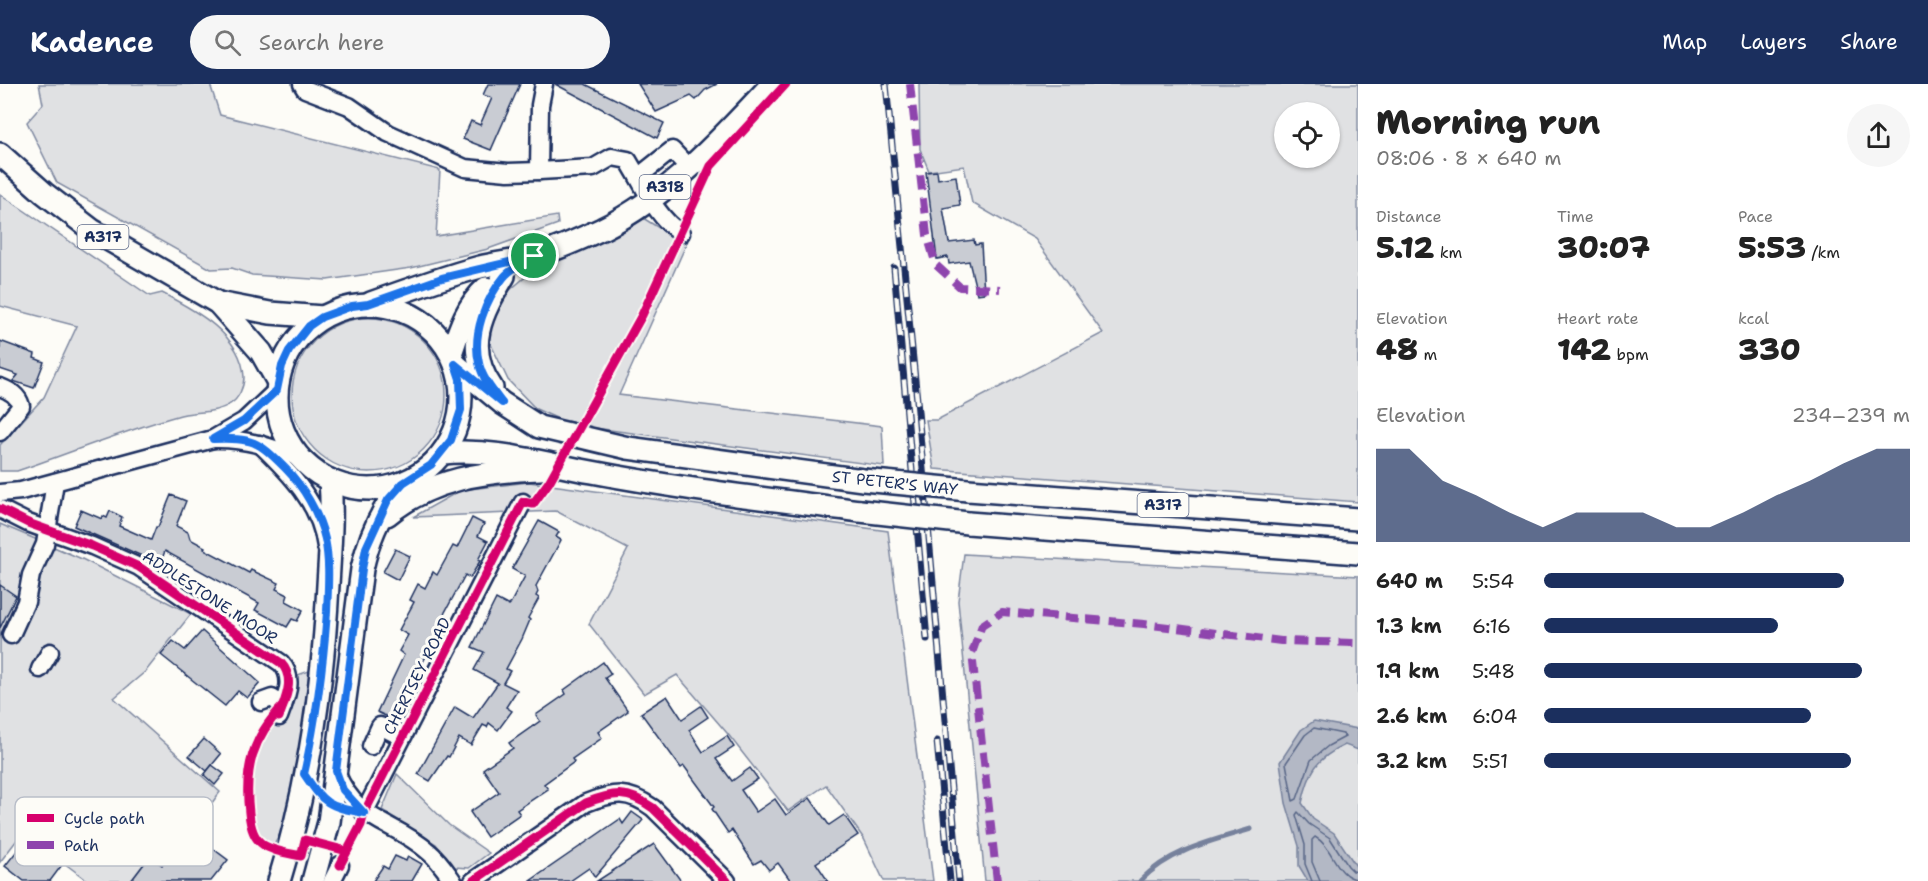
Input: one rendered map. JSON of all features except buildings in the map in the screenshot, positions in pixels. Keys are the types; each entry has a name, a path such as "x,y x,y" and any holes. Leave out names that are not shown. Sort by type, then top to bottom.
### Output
{"main road":[{"name":"A318","path":"368,304 442,278 534,256 603,228 650,199 689,168 718,142 772,84"},
{"name":"A317","path":"0,154 44,193 92,230 218,303 261,352 277,386"},
{"name":"A318","path":"453,359 460,327 476,299 504,276 534,256"},
{"path":"502,403 479,364 477,349 480,323 485,308 504,276"},
{"name":"A317","path":"218,303 270,313 322,317"},
{"path":"313,881 324,845 331,806 366,548 388,500 403,483 424,470 442,453 454,433 461,410 460,379 453,359 440,337 425,323 388,306 368,304 352,306 322,317 309,326 289,351 277,386 282,426 300,458 330,480 360,489 382,488 403,483"},
{"name":"ST PETER'S WAY","path":"453,359 502,403 539,427 628,448 863,480 1358,519"},
{"name":"ST PETER'S WAY","path":"442,453 463,451 516,456 591,472 860,511 968,523 1358,553"},
{"path":"377,524 401,503 426,489 462,478 497,470 542,469 591,472"},
{"path":"279,881 304,774 318,700 325,641 329,572 332,516 330,480"},
{"path":"304,774 319,796 331,806"}],"street":[{"path":"302,84 305,88 349,106 388,133 465,168 508,172 539,171 593,168 612,157 628,160 650,199 670,227 681,233"},
{"path":"539,171 540,105 544,84"},
{"path":"638,177 672,150 689,168"},
{"path":"213,439 244,421 277,386"},
{"path":"0,387 19,399 21,406 0,432"},
{"path":"0,492 21,491 213,439 235,438 300,458"},
{"path":"260,444 289,472 305,493 317,516 325,539 329,572"},
{"path":"11,635 26,602 31,575 49,531 55,482"},
{"name":"CHERTSEY ROAD","path":"364,813 523,502"},
{"name":"ADDLESTONE MOOR","path":"0,509 140,567 281,663 289,678 288,691 281,711 272,698 261,702"},
{"path":"40,669 50,652"},
{"path":"371,746 380,726 402,737"},
{"path":"336,771 343,790 364,813 430,852 453,881"},
{"path":"473,881 586,803 607,795 623,794 639,798 653,808 728,881"},
{"path":"331,806 364,813"},
{"path":"332,881 340,865"}],"shaded area":[{"path":"39,84 210,84 220,115 440,170 436,236 557,216 558,224 488,249 411,268 327,280 252,275 232,268 211,269 57,183 27,122 43,104"},
{"path":"919,84 1358,84 1358,502 934,469 926,420 937,420 1103,333 1035,239 972,203 964,166 929,171 920,149"},
{"path":"0,194 150,296 162,293 188,307 215,326 226,336 241,362 244,381 236,399 218,409 183,414 157,422 17,471 0,471 0,445 44,397 77,326 0,306"},
{"path":"643,218 659,228 689,238 619,395 882,426 884,466 572,425 536,409 508,380 487,336 498,300 529,274"},
{"path":"369,318 384,319 398,324 424,340 440,366 445,380 445,410 440,424 424,450 398,466 384,471 369,472 354,471 340,466 314,450 298,424 293,410 292,395 293,380 298,366 314,340 340,324 354,319"},
{"path":"529,482 888,531 933,881 884,881 864,839 826,785 788,811 727,733 677,675 644,694 589,624 628,549 556,511 413,517 461,490"},
{"path":"0,524 82,559 191,614 146,671 114,698 220,792 213,801 213,797 15,797 15,842 0,862"},
{"path":"964,554 1358,576 1358,881 985,881 958,601"},
{"path":"309,671 302,736 292,792 279,836 271,848 260,840 252,826 249,809 248,790 254,751 268,723 279,717 289,678"},
{"path":"397,774 449,825 489,853 469,868 454,867 436,844 382,810"},
{"path":"68,866 142,866 131,881 88,881"}],"water":[{"path":"1314,721 1358,729 1358,750 1345,745 1320,761 1311,774 1302,803 1313,819 1334,833 1358,869 1358,881 1308,881 1299,866 1299,846 1286,803 1280,762 1301,730"}],"waterway":[{"path":"1140,881 1164,861 1178,854 1251,829"}],"railway":[{"path":"886,84 917,400 959,881"},
{"path":"894,268 927,639"},
{"path":"937,741 950,881"}],"marked path":[{"path":"910,84 927,235 936,265 960,287 1000,289"},
{"path":"997,881 972,653 982,625 1002,612 1144,624 1281,641 1358,643"}],"cycle path":[{"path":"340,865 361,825 364,813 523,502 533,504 549,482 642,315 711,166 786,84"},
{"path":"0,509 28,523 92,546 139,567 281,663 289,682 279,717"},
{"path":"283,706 272,718 257,742 249,768 248,797 250,821 254,833 258,840 269,848 301,856 305,840 347,851"},
{"path":"473,881 586,803 613,795 636,798 653,808 727,881"}],"route":[{"path":"534,256 504,276 485,308 477,336 479,364 488,383 502,403 455,364 462,395 461,410 451,440 431,465 403,483 388,500 366,548 346,680 336,771 343,790 364,813 331,806 319,796 304,774 315,724 325,641 329,572 325,539 317,516 305,493 289,472 260,444 235,438 213,439 244,421 277,390 282,366 289,351 309,326 322,317 337,310 368,304 442,278 534,256"}]}
